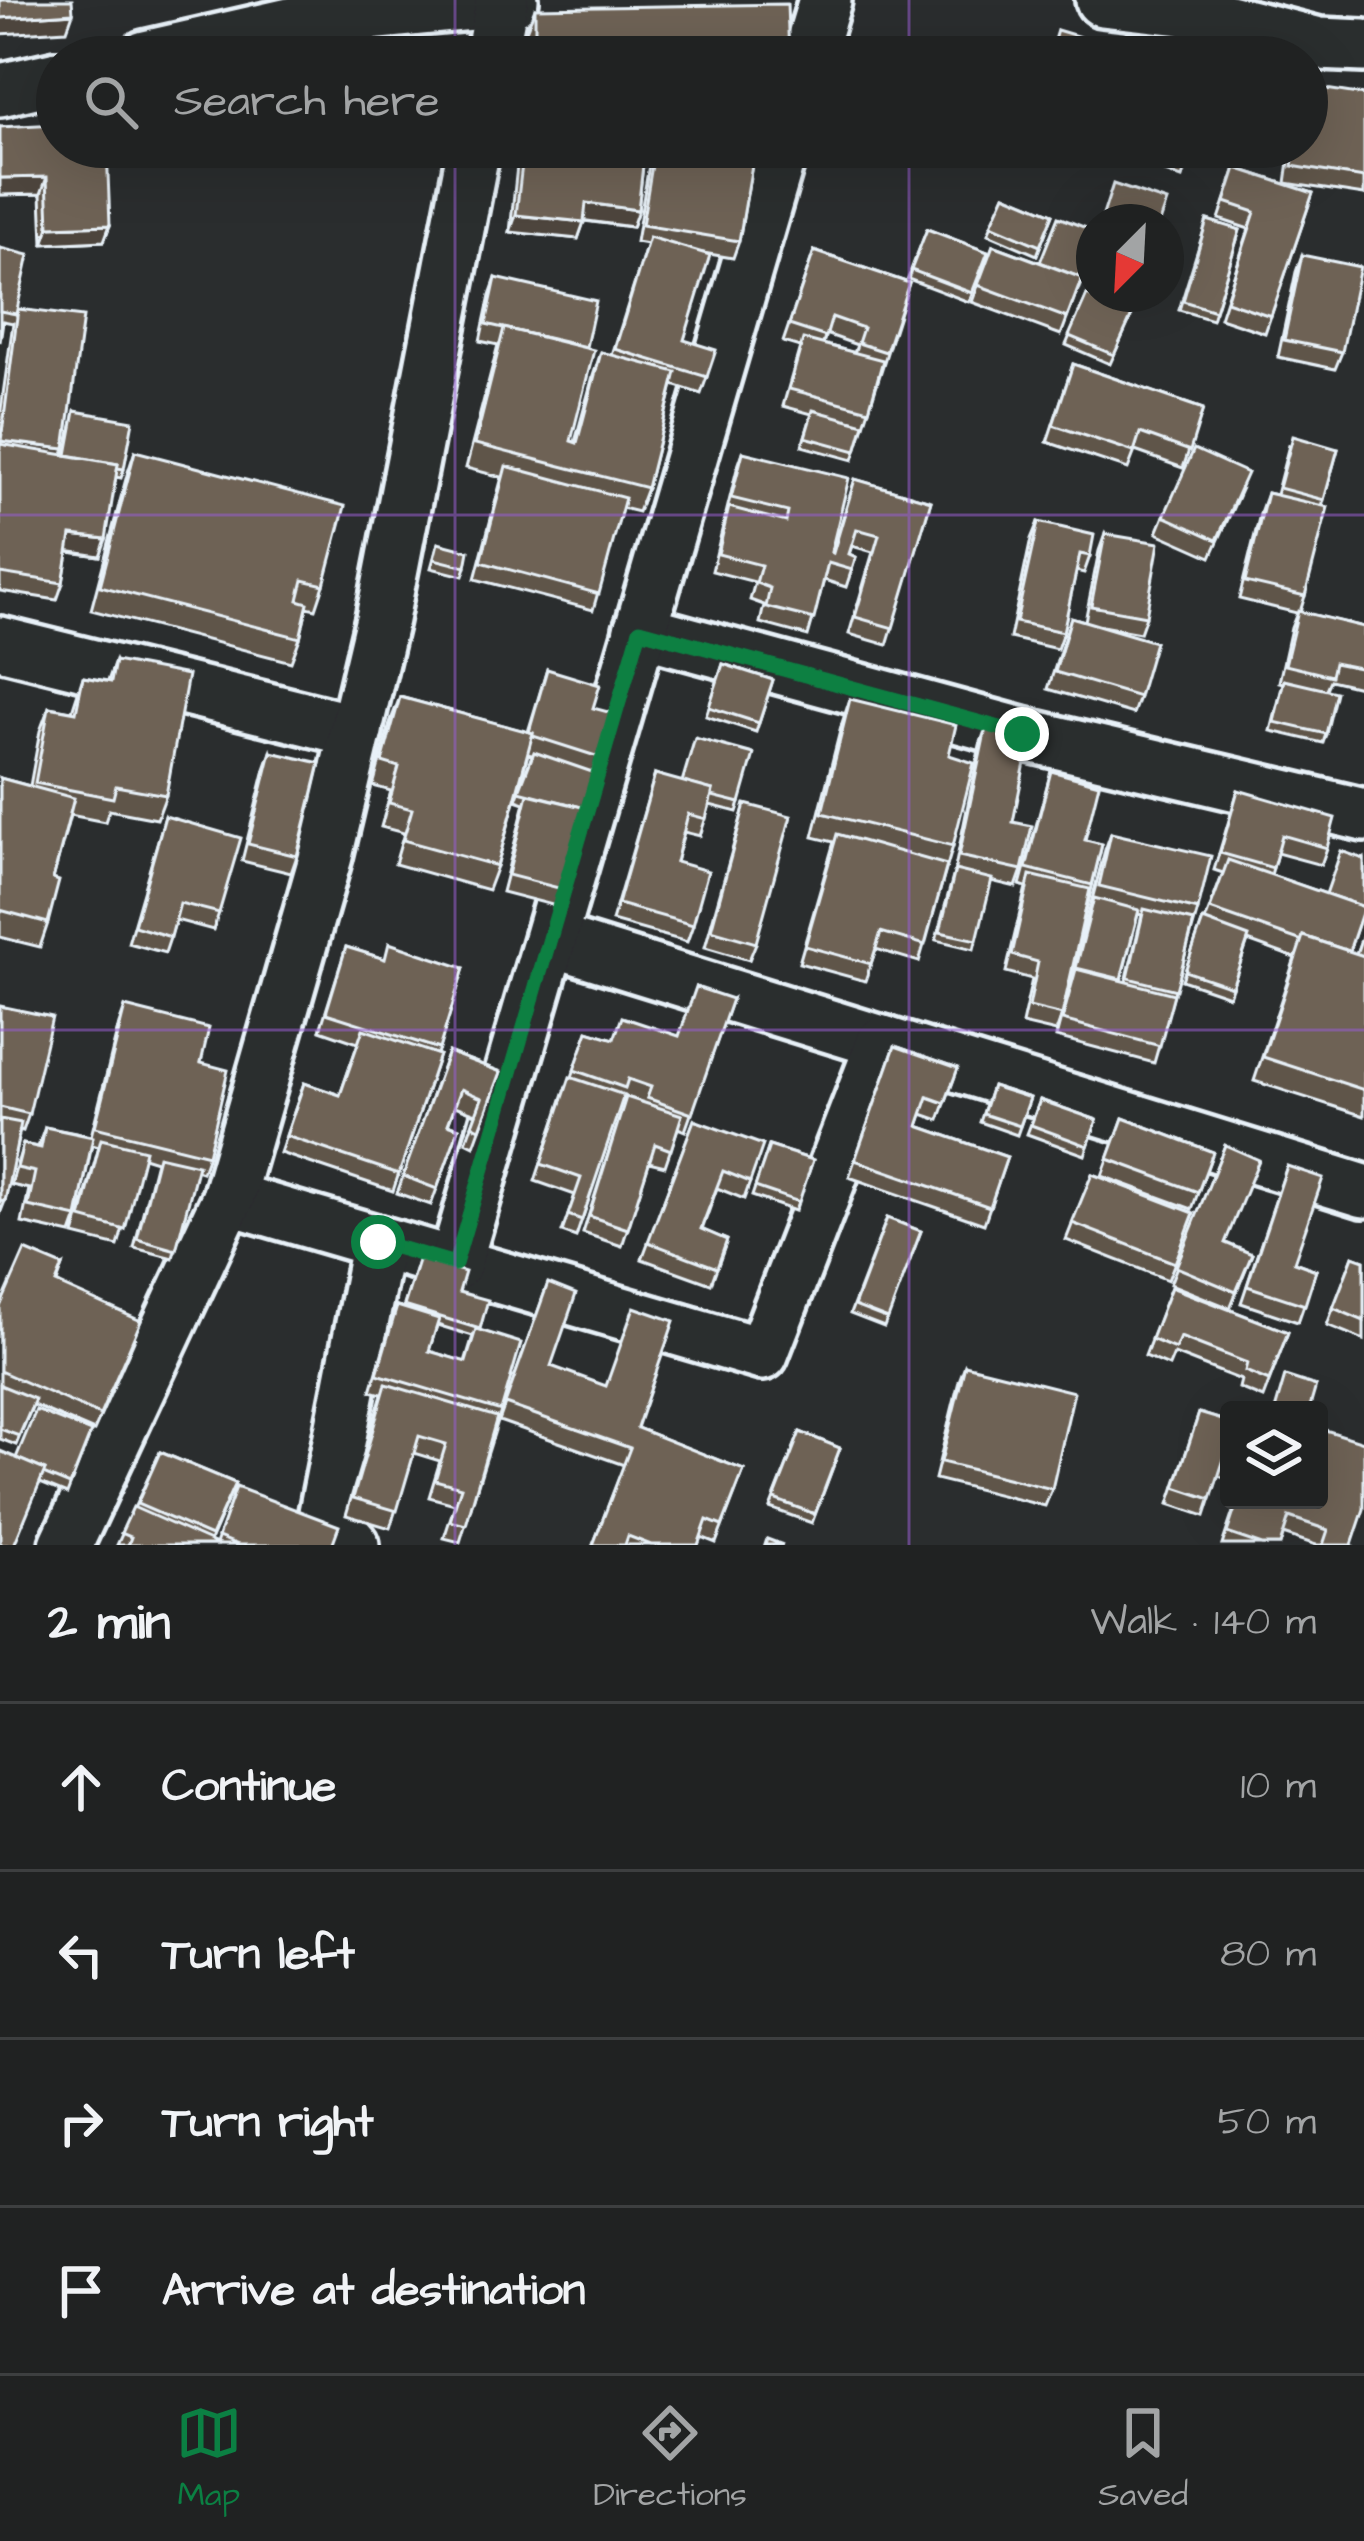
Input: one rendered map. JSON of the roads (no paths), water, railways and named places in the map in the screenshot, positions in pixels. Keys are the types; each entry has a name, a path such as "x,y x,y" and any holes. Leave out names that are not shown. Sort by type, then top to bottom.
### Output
{"street":[{"path":"237,36 307,20 512,0"},
{"path":"814,36 825,0"},
{"path":"1102,0 1181,9 1287,36"},
{"path":"495,36 502,1"},
{"path":"1328,44 1364,46"},
{"path":"0,90 36,82"},
{"path":"66,1545 228,1198 326,856 356,731 469,168"},
{"path":"455,1264 776,168"},
{"path":"640,630 1022,734 1364,815"},
{"path":"0,643 356,731"},
{"path":"550,940 1364,1191"},
{"path":"228,1198 763,1354 883,1042"},
{"path":"352,1545 325,1514 378,1242"}]}
